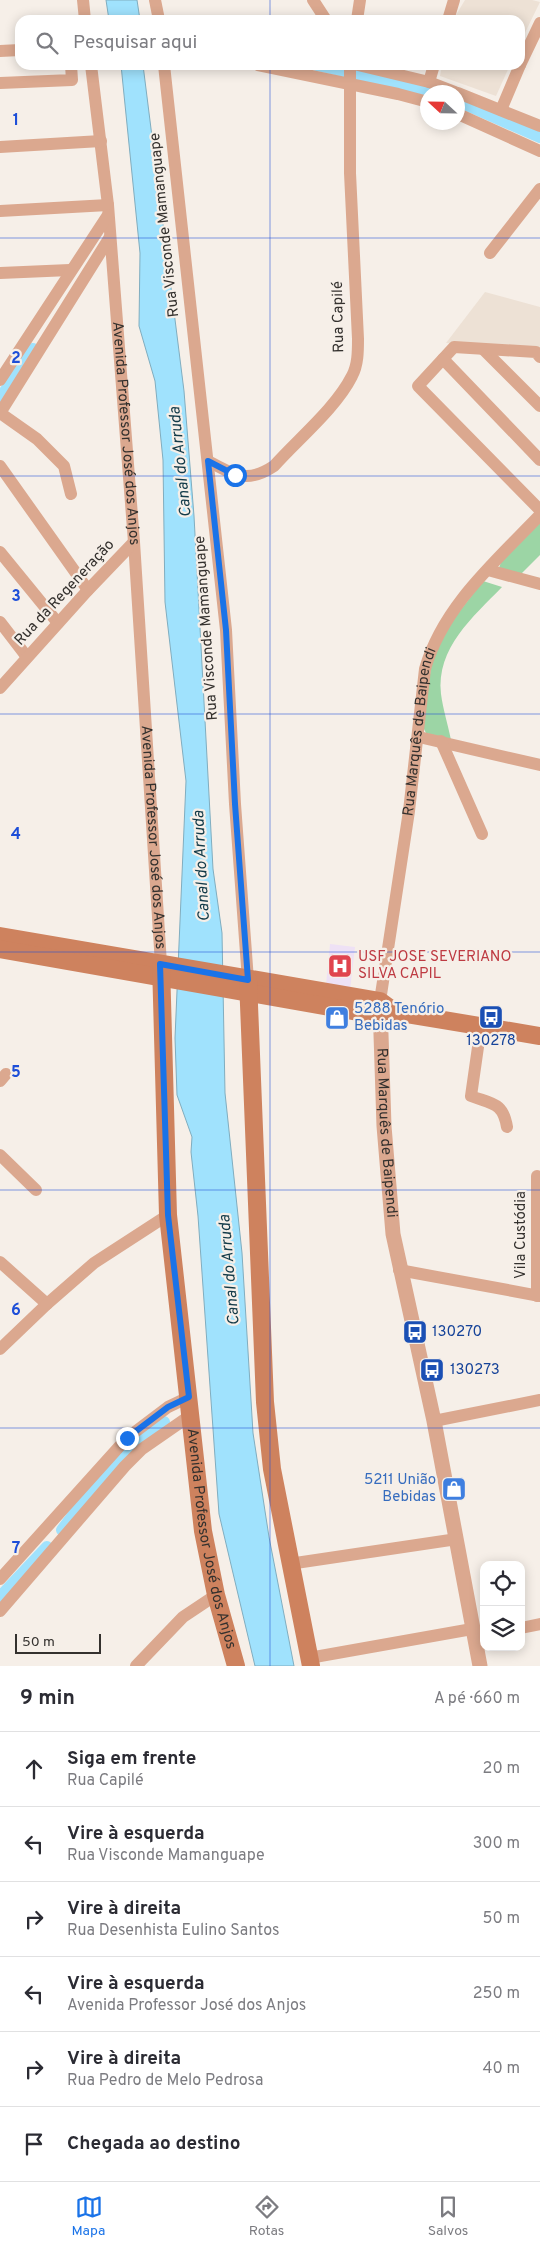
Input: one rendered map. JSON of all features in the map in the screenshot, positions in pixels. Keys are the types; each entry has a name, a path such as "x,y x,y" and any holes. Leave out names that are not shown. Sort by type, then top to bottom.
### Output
{"main road":[{"path":"0,936 240,985 540,1036"},
{"path":"0,949 165,971"},
{"name":"Avenida Professor José dos Anjos","path":"165,971 168,1215 204,1531 216,1594 236,1666"},
{"path":"240,985 252,1113 265,1402 272,1469 289,1564 310,1662"}],"street":[{"path":"83,0 84,15"},
{"path":"155,0 158,15"},
{"path":"313,0 323,15"},
{"path":"358,15 360,0"},
{"path":"450,15 454,0"},
{"path":"525,54 540,23"},
{"path":"0,51 15,50"},
{"path":"0,83 72,80 71,70"},
{"name":"Avenida Professor José dos Anjos","path":"92,70 108,210 165,971"},
{"name":"Rua Visconde Mamanguape","path":"165,70 226,630 235,804 240,985"},
{"path":"324,70 429,82 436,85"},
{"path":"429,82 433,70"},
{"path":"500,110 518,70"},
{"path":"351,72 398,94 420,100"},
{"name":"Rua Capilé","path":"208,461 235,475 251,477 262,474 274,466 338,397 352,375 358,357 358,339 350,173 351,72"},
{"path":"465,96 540,126"},
{"path":"465,117 540,151"},
{"path":"0,147 101,141"},
{"path":"490,253 540,189"},
{"path":"0,211 108,210"},
{"path":"0,380 5,362 70,270 108,210"},
{"path":"71,494 64,466 37,439 0,413 110,237"},
{"path":"0,273 70,270"},
{"path":"540,356 536,352 454,347 418,386 540,510"},
{"path":"483,348 540,406"},
{"path":"443,359 540,460"},
{"path":"0,466 88,590"},
{"name":"Rua Marquês de Baipendi","path":"480,1666 476,1633 434,1421 399,1270 393,1234 384,1126 385,1010 410,810 425,669 431,649 449,615 540,515"},
{"name":"Rua da Regeneração","path":"0,688 134,542"},
{"path":"0,552 58,623"},
{"path":"488,570 540,584"},
{"path":"0,622 28,658"},
{"path":"418,737 442,741 540,766"},
{"path":"442,741 482,834"},
{"path":"481,1026 471,1096 496,1105 505,1114 507,1127"},
{"path":"0,1155 36,1190"},
{"name":"Vila Custódia","path":"538,1176 538,1296"},
{"path":"0,1349 94,1262 168,1215"},
{"path":"0,1262 47,1304"},
{"path":"399,1270 538,1296"},
{"path":"0,1579 127,1438 168,1407 189,1397"},
{"path":"434,1421 540,1400"},
{"path":"0,1611 125,1466 148,1445 191,1415"},
{"path":"289,1564 457,1539"},
{"path":"136,1666 183,1617 216,1594"},
{"path":"525,1627 540,1624"},
{"path":"310,1662 476,1633"}],"shaded area":[{"path":"465,0 532,0 540,2 525,33 525,15 456,15"},
{"path":"441,70 508,70 496,96 440,76"},
{"path":"485,292 540,307 540,349 446,343"},
{"name":"USF JOSE SEVERIANO SILVA CAPIL","path":"330,944 355,947 350,990 326,985"}],"green space":[{"path":"540,523 540,555 520,575 499,568 501,562"},
{"path":"483,581 502,587 459,634 444,662 441,677 441,694 451,740 426,733 422,725 435,643"}],"water":[{"path":"106,0 137,0 139,15 108,15"},
{"name":"Canal do Arruda","path":"122,70 144,70 184,391 194,516 213,869 222,933 225,1093 242,1253 253,1433 269,1537 294,1666 255,1666 219,1514 198,1216 191,1152 192,1137 177,1095 175,1038 186,781 165,602 163,460 155,381 139,326 140,253"}],"waterway":[{"path":"339,70 420,88"},
{"path":"465,104 540,137"},
{"path":"0,399 33,349"},
{"path":"62,1530 90,1493 104,1480 139,1437 164,1422"},
{"path":"0,1597 47,1547"}],"place":[{"name":"USF JOSE SEVERIANO SILVA CAPIL","path":"340,966"},
{"name":"130278","path":"491,1017"},
{"name":"5288 Tenório Bebidas","path":"337,1018"},
{"name":"130270","path":"415,1332"},
{"name":"130273","path":"432,1370"},
{"name":"5211 União Bebidas","path":"454,1489"}],"route":[{"path":"127,1438 168,1407 189,1397 168,1215 160,964 248,980 235,804 226,630 208,461 235,475"}]}
